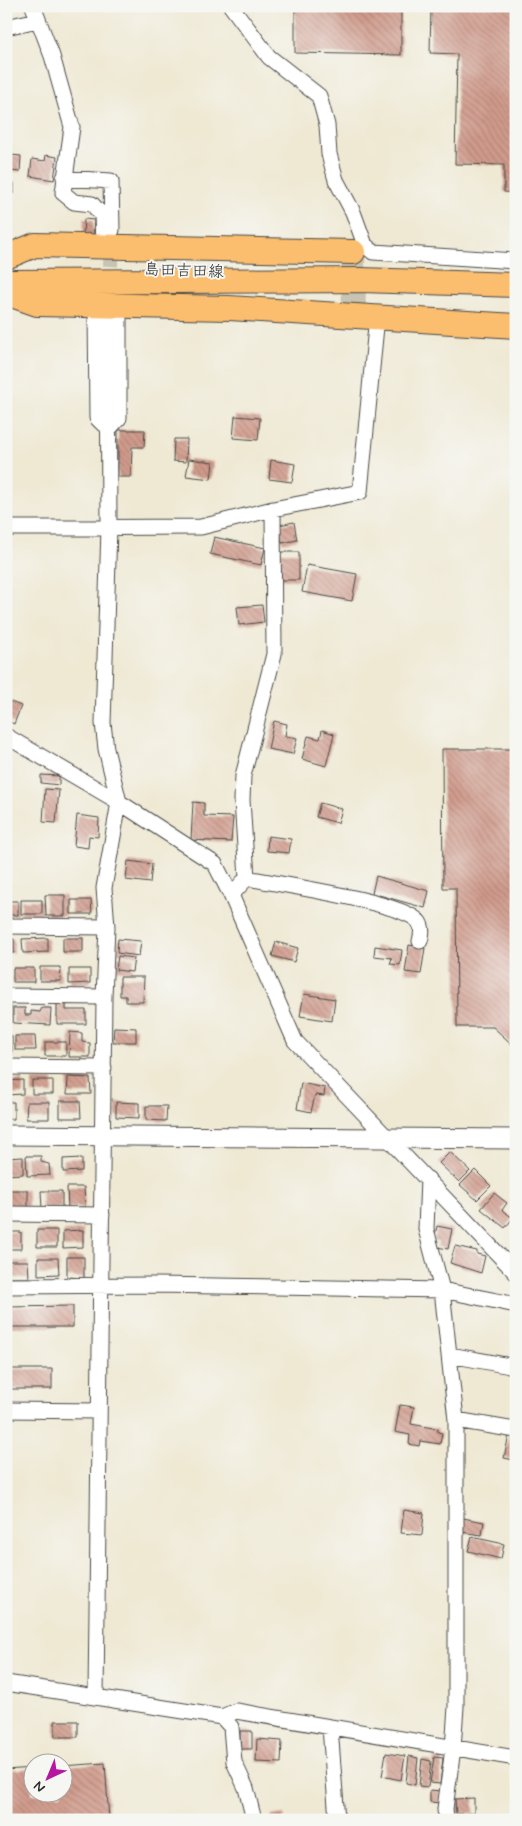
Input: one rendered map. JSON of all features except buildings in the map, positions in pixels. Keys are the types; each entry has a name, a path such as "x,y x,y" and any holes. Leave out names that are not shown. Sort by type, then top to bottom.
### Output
{"main road":[{"path":"6,258 35,246 107,242 353,252"},
{"name":"島田吉田線","path":"6,271 179,269 361,280 516,285"},
{"name":"島田吉田線","path":"6,282 361,280"},
{"path":"6,293 37,304 108,309 229,308 354,314 516,326"}],"street":[{"path":"231,6 269,57 319,96 326,125 329,154 336,180 353,212 365,245 373,252 516,262"},
{"path":"6,27 35,13 52,56 72,127 63,193 74,202 92,204 102,215 107,242"},
{"path":"64,178 111,181 107,242"},
{"path":"108,309 119,418 108,430"},
{"path":"96,1697 98,1411 104,1136 106,927 104,888 119,802 106,750 103,722 109,528 108,430 97,418 108,309"},
{"path":"6,528 201,528 273,509 360,492 377,316"},
{"path":"231,895 247,878 242,800 243,776 274,654 273,509"},
{"path":"6,736 119,802 215,864 231,895 295,1041 516,1273"},
{"path":"247,878 372,902 405,913 418,921 422,931 420,941"},
{"path":"6,926 106,927"},
{"path":"6,996 104,997"},
{"path":"6,1066 104,1068"},
{"path":"6,1135 516,1139"},
{"path":"428,1179 426,1229 442,1290 456,1420 456,1707 445,1810 446,1820"},
{"path":"6,1214 102,1215"},
{"path":"6,1286 442,1290 516,1305"},
{"path":"450,1354 516,1367"},
{"path":"6,1410 98,1411"},
{"path":"456,1420 516,1430"},
{"path":"6,1682 222,1717 236,1710 516,1758"},
{"path":"222,1717 231,1727 234,1762 246,1788 254,1820"},
{"path":"330,1727 337,1820"}],"tunnel":[{"path":"109,289 112,240"},
{"path":"353,252 354,315"}]}
